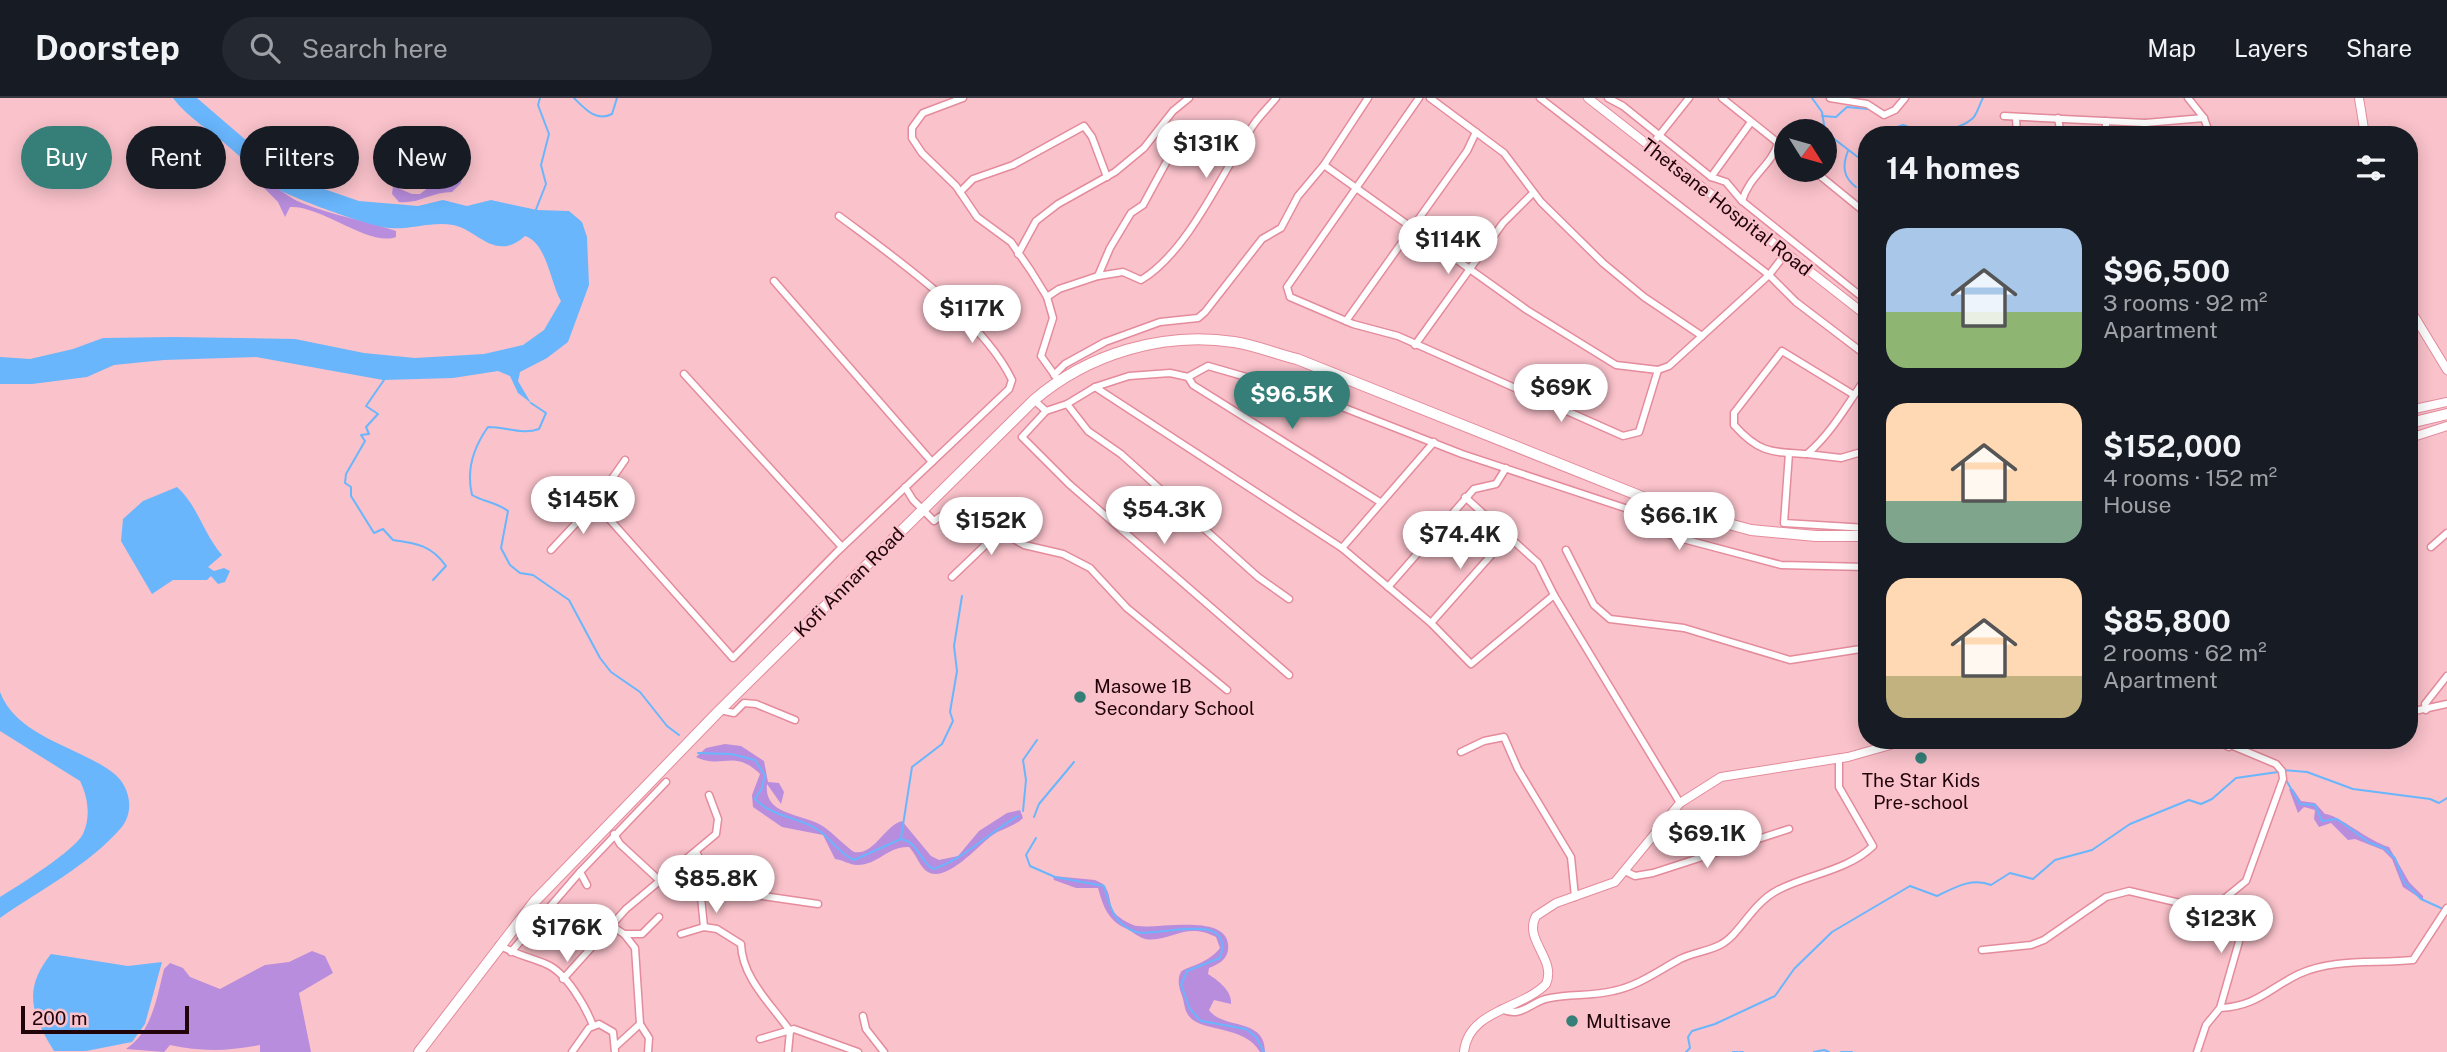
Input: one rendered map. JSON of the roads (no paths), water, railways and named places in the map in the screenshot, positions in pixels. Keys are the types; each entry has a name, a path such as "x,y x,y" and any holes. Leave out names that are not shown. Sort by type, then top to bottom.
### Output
{"main road":[{"name":"Kofi Annan Road","path":"419,1052 535,901 641,798 720,710 1056,377 1102,357 1149,345 1188,340 1234,342 1297,359 1670,508 1751,530 1816,536 1858,536"},
{"path":"2418,421 2447,414"}],"street":[{"path":"963,98 923,113 914,122 911,133 917,148 960,192 976,216 1011,242 1046,297 1054,318 1041,356 1056,377 1065,365 1115,338 1146,330 1160,323 1198,318 1262,239 1281,228 1298,196 1324,165 1368,98"},
{"path":"1018,254 1036,221 1058,204 1107,177 1144,148 1173,111 1189,98"},
{"path":"1046,297 1059,289 1098,276 1123,272 1141,280 1161,266 1215,191 1251,128 1276,98"},
{"path":"1419,98 1287,287 1290,297 1346,321 1398,336 1623,436 1639,432 1658,370"},
{"path":"1430,98 1504,153 1533,193 1603,263 1644,297 1702,336"},
{"path":"1540,98 1769,275 1796,302 1858,349"},
{"name":"Thetsane Hospital Road","path":"1588,98 1858,309"},
{"path":"1608,98 1623,106 1711,177 1726,182 1742,201 1858,294"},
{"path":"1623,106 1628,98"},
{"path":"1650,147 1689,98"},
{"path":"1722,98 1774,140"},
{"path":"1830,98 1867,104"},
{"path":"1860,98 1888,115 1905,98"},
{"path":"2188,98 2204,118 2207,126"},
{"path":"2359,98 2364,126"},
{"path":"2004,116 2145,123 2204,118"},
{"path":"2016,118 2016,126"},
{"path":"2059,118 2060,126"},
{"path":"2105,121 2105,126"},
{"path":"1711,177 1751,122"},
{"path":"960,192 973,179 1013,164 1084,126 1092,137 1107,177"},
{"path":"1346,321 1467,151 1476,132"},
{"path":"1742,201 1748,186 1774,154"},
{"path":"1098,276 1110,248 1131,213 1143,205 1168,159"},
{"path":"1324,165 1527,310 1616,365 1658,370 1669,366 1769,275 1786,253"},
{"path":"1828,182 1858,207"},
{"path":"1415,345 1503,223 1533,193"},
{"path":"594,503 733,658 842,547 1009,388 1012,380 1004,362 984,338 908,268 839,216"},
{"path":"774,281 932,461"},
{"path":"2418,322 2447,370"},
{"path":"1854,395 1783,351 1733,419 1749,442 1767,452 1841,458 1858,453"},
{"path":"1289,675 1069,484 1022,437 1046,411 1068,404 1095,387 1129,376 1151,373 1188,377 1208,366 1319,398 1506,468 1634,511 1665,533 1683,540 1780,565 1858,567"},
{"path":"684,374 842,547"},
{"path":"1188,377 1193,384 1251,422 1380,502"},
{"path":"1095,387 1342,548 1431,623 1471,664 1554,595"},
{"path":"1807,454 1818,445 1858,389"},
{"path":"1034,400 1046,411"},
{"path":"2418,408 2447,402"},
{"path":"1068,404 1088,431 1121,454 1258,577 1289,599"},
{"path":"2418,435 2447,426"},
{"path":"1342,548 1434,442"},
{"path":"1789,453 1784,523 1858,527"},
{"path":"551,550 594,503 625,460"},
{"path":"1388,587 1465,498 1474,489 1496,484 1506,468"},
{"path":"905,487 934,521 951,509 967,513 1024,545 1063,554 1090,568 1127,608 1227,690"},
{"path":"1465,498 1538,563 1554,595 1680,803"},
{"path":"982,523 985,542"},
{"path":"952,577 967,565 985,542 999,532"},
{"path":"2431,547 2447,533"},
{"path":"1431,623 1509,535"},
{"path":"1566,550 1594,605 1610,619 1684,628 1790,660 1858,649"},
{"path":"2426,709 2425,704 2447,676"},
{"path":"720,710 734,713 744,703 756,704 794,720"},
{"path":"2418,710 2447,704"},
{"path":"1461,752 1484,741 1504,737 1518,769 1571,857 1576,897"},
{"path":"1464,1052 1475,1028 1501,1009 1529,997 1546,984 1549,971 1532,925 1543,909 1615,882 1627,872 1680,803 1721,777 1839,758 1874,749"},
{"path":"2217,910 2219,903 2246,880 2283,779 2283,771 2276,765 2240,749"},
{"path":"1501,1009 1511,1014 1524,1011 1546,998 1602,993 1628,987 1681,959 1721,945 1749,911 1778,890 1831,871 1863,855 1873,846 1839,787 1839,758"},
{"path":"511,952 614,834 641,798 666,782"},
{"path":"563,979 658,880 716,834 719,824 715,803 709,794"},
{"path":"1627,872 1635,876 1653,873 1789,829"},
{"path":"614,834 620,845 658,880"},
{"path":"696,852 711,880"},
{"path":"704,927 699,891 701,887 734,867 739,869 747,887 756,895 818,904"},
{"path":"580,872 587,885"},
{"path":"1982,950 2031,945 2044,940 2116,893 2137,892 2217,910 2251,913 2242,931 2220,1009 2206,1025 2197,1052"},
{"path":"2220,1009 2242,1007 2299,974 2326,967 2413,960 2447,908"},
{"path":"624,934 642,934 659,917"},
{"path":"611,926 624,934 635,948 640,1024 649,1038 648,1052"},
{"path":"681,934 704,927 726,933 741,944 741,959 748,975 790,1031 788,1052"},
{"path":"499,945 511,952 545,962 563,979 586,1008 593,1026"},
{"path":"863,1016 866,1029 884,1052"},
{"path":"616,1049 640,1024"},
{"path":"593,1026 606,1026 612,1032 616,1049"},
{"path":"572,1052 593,1026"},
{"path":"760,1039 794,1029 858,1052"}],"water":[{"path":"173,98 197,98 240,135 240,157 226,145 226,126 202,126"},
{"path":"279,189 324,189 359,201 418,206 443,200 467,206 491,200 537,210 569,211 582,222 587,237 589,285 568,342 547,358 520,372 518,381 531,403 518,393 510,376 498,371 453,378 383,380 256,357 164,360 114,365 87,377 32,384 0,384 0,357 30,359 73,349 103,338 295,339 364,353 415,358 484,354 523,345 544,330 561,301 543,255 538,246 525,236 504,246 487,242 453,225 389,228 312,204"},
{"path":"177,487 222,555 208,567 214,571 224,568 230,571 225,582 218,584 211,576 207,580 173,580 152,594 121,541 123,519 143,501"},
{"path":"0,692 8,707 20,720 118,777 126,790 129,806 126,821 121,828 94,854 0,918 0,897 45,868 78,841 83,834 88,814 87,800 80,781 0,731"},
{"path":"51,954 128,966 162,962 145,1024 132,1042 86,1051 54,1051 40,1026 33,1002 36,979"}],"waterway":[{"path":"535,212 546,184 541,165 549,134 538,105 540,98"},
{"path":"574,98 591,113 601,116 612,114 617,98"},
{"path":"1812,98 1822,112 1823,119"},
{"path":"1960,126 1973,118 1983,98"},
{"path":"1822,116 1836,117 1847,107 1868,109"},
{"path":"1900,126 1906,126"},
{"path":"1838,142 1858,157"},
{"path":"1848,151 1845,171 1856,187"},
{"path":"384,380 366,406 378,414 366,427 369,434 361,435 365,441 346,474 345,483 351,487 351,496 374,533 383,529 393,540 423,547 441,559 446,566 433,580"},
{"path":"531,403 546,413 539,429 520,431 488,427 475,451 470,468 472,495 508,511 501,548 510,565 520,573 533,575 569,600 600,658 611,672 640,692 667,726 679,735"},
{"path":"901,838 912,767 942,744 953,721 950,712 957,671 954,646 962,596"},
{"path":"1023,811 1026,780 1023,760 1037,740"},
{"path":"698,753 731,754 755,760 765,775 762,788 755,799 776,813 815,828 854,860 901,839 915,847 933,869 966,852 1018,816"},
{"path":"1034,817 1039,804 1074,762"},
{"path":"2283,770 2307,772 2353,789 2430,799 2439,803 2447,798"},
{"path":"1686,1052 1690,1048 1688,1037 1692,1031 1715,1024 1775,996 1794,969 1832,932 1910,886 1937,896 1970,883 1991,885 2010,873 2033,879 2055,860 2092,850 2130,824 2189,800 2201,804 2212,799 2236,778 2278,772"},
{"path":"2286,780 2300,804 2315,805 2322,821 2337,819 2370,843 2384,848 2395,858 2404,882 2421,899 2443,909"},
{"path":"1036,838 1026,855 1030,866 1055,877 1104,886 1114,914 1128,929 1145,933 1191,928 1206,929 1217,934 1222,943 1220,958 1187,971 1181,985 1190,1009 1201,1021 1246,1029 1256,1037 1264,1052"},
{"path":"1733,1052 1738,1052"},
{"path":"1814,1052 1829,1052"},
{"path":"1841,1052 1852,1052"}],"place":[{"name":"Masowe 1B Secondary School","path":"1080,697"},
{"name":"The Star Kids Pre-school","path":"1921,758"},
{"name":"Multisave","path":"1572,1021"}]}
